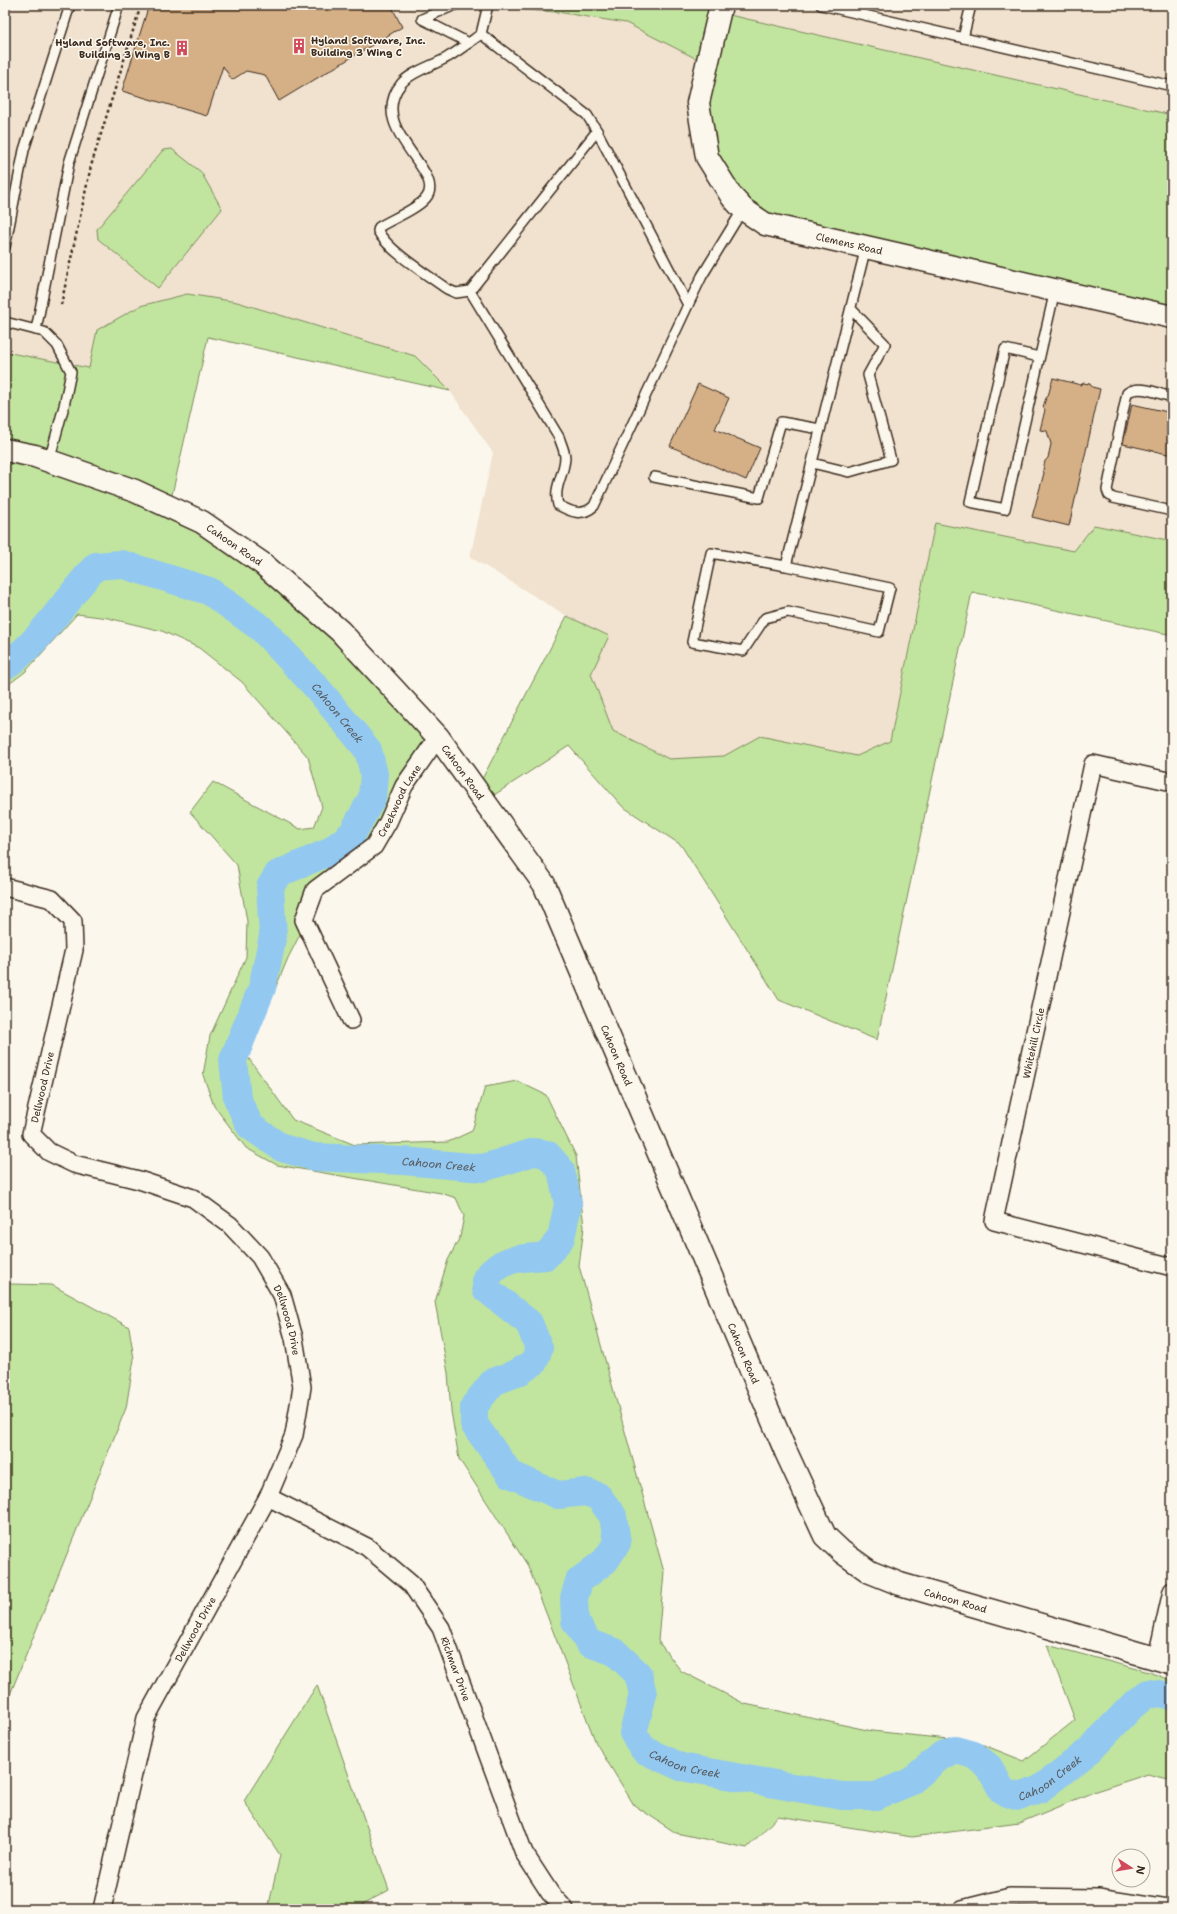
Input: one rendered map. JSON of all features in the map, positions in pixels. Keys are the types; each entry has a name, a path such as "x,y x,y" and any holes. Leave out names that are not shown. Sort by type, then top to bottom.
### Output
{"street":[{"name":"Clemens Road","path":"721,5 698,103 707,157 732,197 743,209 765,224 1172,317"},
{"name":"Cahoon Road","path":"5,450 49,461 135,491 202,522 263,564 340,631 438,737 544,884 786,1452 825,1536 842,1552 870,1572 900,1584 1164,1660"},
{"name":"Creekwood Lane","path":"351,1020 304,920 315,890 374,846 388,822 404,786 438,737"},
{"name":"Whitehill Circle","path":"1172,782 1093,764 994,1221 1172,1267"},
{"name":"Dellwood Drive","path":"5,887 52,899 73,921 74,950 31,1134 49,1152 74,1164 139,1180 193,1198 230,1225 260,1257 282,1295 294,1338 302,1387 294,1435 268,1497 146,1718 102,1909"},
{"name":"Richmar Drive","path":"268,1497 367,1547 411,1584 441,1628 524,1853 550,1893 565,1909"},
{"path":"1164,1660 1172,1591"},
{"path":"962,1909 1010,1897 1168,1909"}],"lane":[{"path":"5,247 24,150 70,5"},
{"path":"36,330 69,163 119,5"},
{"path":"455,5 422,19 469,43"},
{"path":"488,5 481,34 448,58 410,77 401,84 395,96 391,107 392,119 404,144 426,174 430,183 427,198 417,206 380,226 378,231 381,237 389,246 447,289 456,292 470,291 597,131"},
{"path":"821,5 1172,86"},
{"path":"963,38 971,5"},
{"path":"481,34 587,115 597,131 688,305"},
{"path":"470,291 559,437 565,459 557,487 556,496 558,505 568,511 580,513 588,512 594,506 702,276 743,209"},
{"path":"786,566 866,247"},
{"path":"1039,357 1005,349 970,502 1005,509 1055,290"},
{"path":"812,463 849,472 891,460 868,375 885,344 851,309"},
{"path":"5,322 44,332 57,345 70,372 64,406 49,461"},
{"path":"1172,397 1138,388 1132,389 1127,393 1107,490 1109,495 1113,498 1172,511"},
{"path":"654,477 759,498 781,422 820,429"},
{"path":"711,553 786,566 890,588 879,632 788,612 765,618 743,651 692,642 711,553"}],"path":[{"path":"61,305 91,166 141,5"}],"shaded area":[{"path":"5,5 1172,5 1172,115 712,11 689,113 701,170 736,212 1172,322 1172,541 1094,525 1074,551 935,523 890,741 857,756 760,736 724,756 669,759 613,731 591,674 609,636 567,616 470,557 493,453 450,391 415,356 237,302 89,368 5,352"}],"green space":[{"path":"522,5 713,5 701,61 626,23 557,12 525,10"},
{"path":"725,14 1172,115 1172,309 770,216 741,197 713,154 706,102"},
{"path":"172,149 201,172 222,209 158,288 98,239 97,229 163,150"},
{"path":"187,294 237,302 415,356 450,391 208,337 171,499 445,737 408,796 321,893 288,958 247,1056 293,1120 355,1145 448,1142 472,1131 485,1087 517,1081 546,1095 576,1156 584,1227 579,1266 664,1572 658,1641 681,1671 745,1704 872,1731 976,1742 1024,1761 1075,1720 1047,1645 1149,1672 1172,1681 1172,1780 1148,1774 1096,1791 1019,1823 912,1837 778,1816 747,1848 676,1833 634,1805 596,1743 528,1566 459,1459 451,1411 448,1373 435,1302 448,1260 460,1237 464,1216 456,1198 441,1193 277,1165 246,1148 214,1106 203,1075 210,1036 246,957 247,921 237,865 190,812 213,782 300,829 314,827 322,807 308,757 242,682 199,648 162,631 108,618 77,614 25,672 5,687 5,352 89,368 97,330 140,306"},
{"path":"935,523 1074,551 1094,525 1172,541 1172,635 972,592 877,1040 779,1000 681,845 622,806 569,746 491,797 481,781 567,616 609,636 591,674 613,731 669,759 724,756 760,736 857,756 890,741"},
{"path":"5,1282 11,1284 52,1285 129,1327 134,1359 126,1408 5,1707"},
{"path":"317,1685 389,1890 355,1909 268,1909 280,1855 244,1801"}],"building":[{"path":"149,5 391,5 402,27 279,101 265,75 246,71 232,80 223,66 207,116 122,91"},
{"path":"1053,378 1081,385 1083,383 1090,384 1092,387 1100,389 1069,526 1032,517 1044,473 1043,470 1045,461 1048,458 1051,444 1047,431 1040,430 1045,410 1043,407"},
{"path":"698,384 729,398 715,429 760,448 746,480 670,446"},
{"path":"1132,404 1172,413 1172,455 1123,444"}],"waterway":[{"name":"Cahoon Creek","path":"5,666 30,645 42,632 96,566 121,564 209,591 261,628 318,689 368,750 374,774 372,798 352,834 329,852 278,874 270,887 273,936 262,988 233,1060 237,1098 250,1126 282,1148 314,1157 403,1161 483,1168 534,1152 547,1154 561,1170 568,1204 561,1238 546,1256 520,1258 506,1262 499,1266 486,1278 486,1289 529,1323 539,1348 534,1362 519,1372 493,1382 474,1406 474,1424 510,1474 558,1495 585,1492 598,1496 613,1516 617,1543 605,1561 579,1581 574,1598 575,1621 589,1643 615,1652 638,1674 643,1694 633,1733 644,1750 681,1767 842,1796 876,1796 910,1782 942,1755 956,1750 974,1755 989,1767 1003,1792 1019,1797 1040,1789 1090,1750 1131,1707 1148,1693 1172,1696"}],"place":[{"name":"Hyland Software, Inc. Building 3 Wing C","path":"299,46"},
{"name":"Hyland Software, Inc. Building 3 Wing B","path":"182,48"}]}
